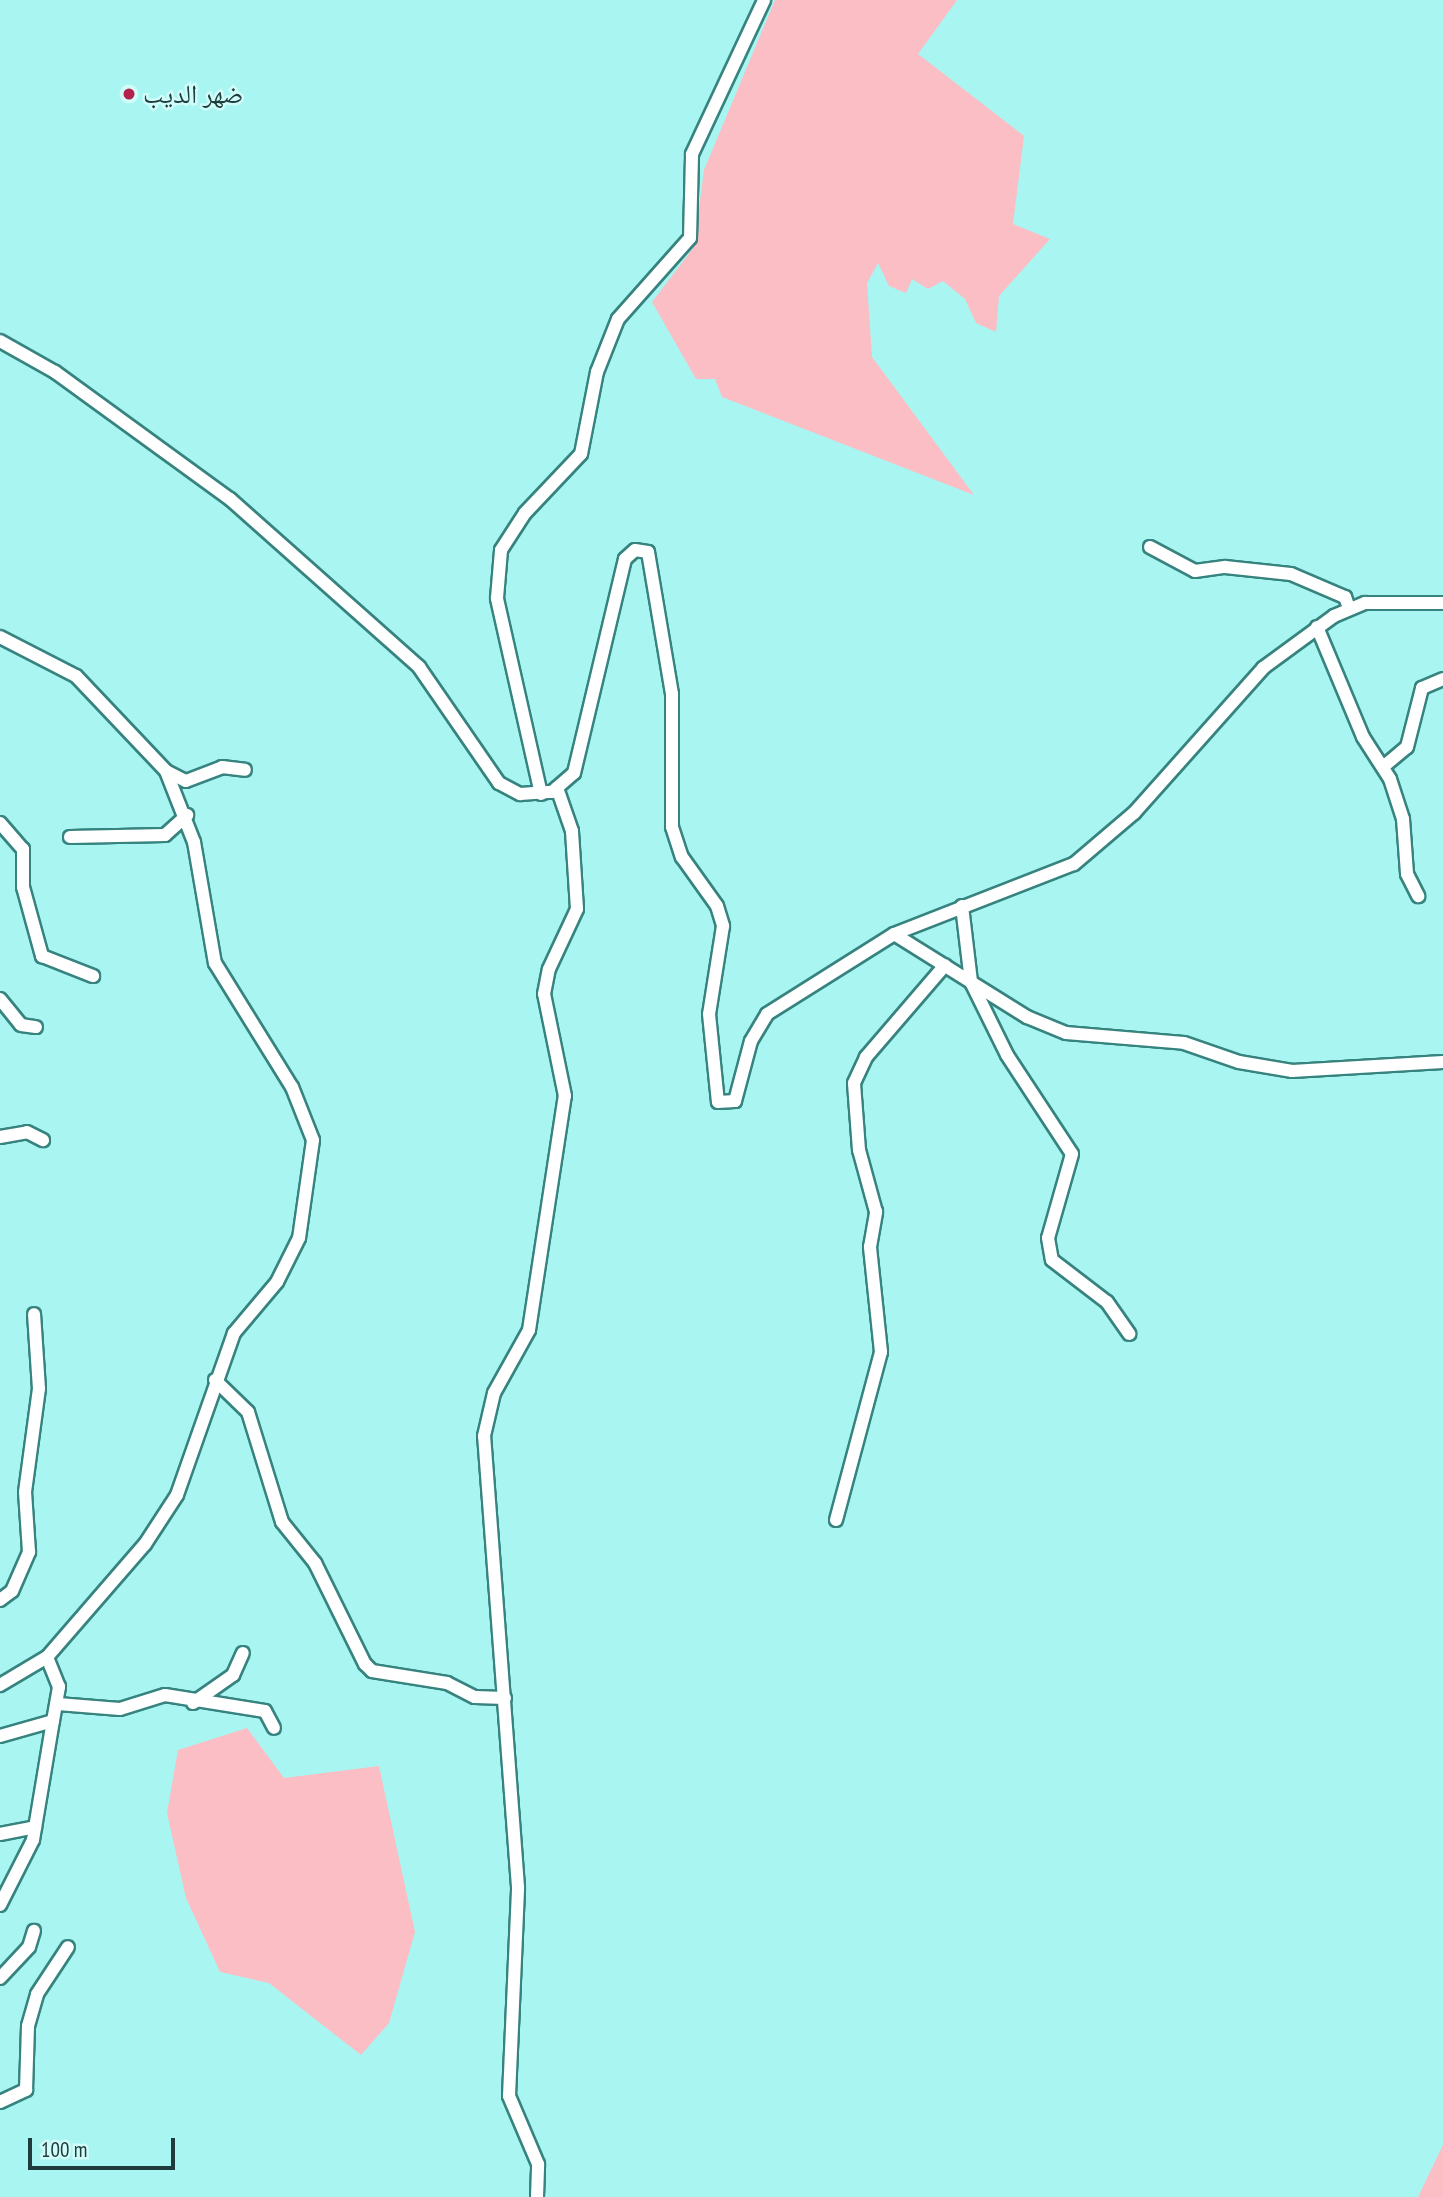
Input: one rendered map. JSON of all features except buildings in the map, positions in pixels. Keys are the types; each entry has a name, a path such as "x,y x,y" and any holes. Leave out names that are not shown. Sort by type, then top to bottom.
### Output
{"street":[{"path":"541,794 497,598 501,550 525,513 581,454 597,372 618,319 690,238 692,154 764,0"},
{"path":"0,341 197,470 419,667 499,783 520,794 541,794 558,788 581,756 625,559 642,549 652,558 670,669 672,827 682,858 717,906 723,926 709,1014 718,1102 735,1101 751,1041 767,1014 894,934 962,905 1074,864 1134,813 1263,668 1317,627 1349,608 1443,603"},
{"path":"1150,547 1195,571 1225,567 1291,574 1345,597 1349,608"},
{"path":"1317,627 1363,737 1384,767 1403,819 1402,852 1418,896"},
{"path":"0,637 41,653 76,677 166,771 187,815 215,963 292,1087 313,1140 307,1212 290,1261 244,1315 215,1380 177,1495 145,1544 47,1657 0,1685"},
{"path":"1384,767 1407,747 1422,688 1443,679"},
{"path":"166,771 186,781 222,767 245,770"},
{"path":"537,2197 538,2164 509,2096 519,1917 484,1436 494,1393 528,1330 565,1096 544,994 548,969 577,909 572,831 558,788"},
{"path":"70,837 165,835 187,815"},
{"path":"0,822 23,849 25,901 42,956 93,976"},
{"path":"962,905 971,982 1007,1055 1072,1154 1048,1238 1052,1260 1107,1302 1129,1334"},
{"path":"894,934 971,982 1066,1033 1184,1043 1265,1067 1443,1062"},
{"path":"836,1520 881,1352 870,1247 876,1212 859,1150 854,1083 866,1057 945,965"},
{"path":"0,999 21,1025 36,1027"},
{"path":"0,1137 27,1132 43,1140"},
{"path":"0,1600 12,1591 29,1552 25,1492 39,1389 34,1314"},
{"path":"215,1380 247,1412 282,1522 315,1563 365,1664 372,1671 447,1683 475,1697 505,1698"},
{"path":"193,1703 233,1675 243,1653"},
{"path":"0,1905 29,1856 35,1827 58,1704 59,1687 47,1657"},
{"path":"58,1704 120,1709 160,1695 193,1703 265,1711 274,1728"},
{"path":"0,1736 53,1721"},
{"path":"0,1834 35,1827"},
{"path":"0,1978 29,1947 34,1931"},
{"path":"0,2102 26,2090 28,2026 37,1994 68,1947"}],"shaded area":[{"path":"775,0 957,0 918,54 1024,136 1013,224 1050,239 999,296 996,332 976,323 965,299 943,281 928,289 912,279 906,293 889,286 878,263 867,283 872,357 974,495 722,397 715,379 696,379 652,302 694,247 704,170"},
{"path":"247,1728 284,1778 379,1766 415,1932 389,2023 361,2055 269,1983 220,1972 186,1898 167,1813 178,1750"},
{"path":"1443,2145 1443,2197 1418,2197"}],"place":[{"name":"ضهر الديب","path":"129,94"}]}
